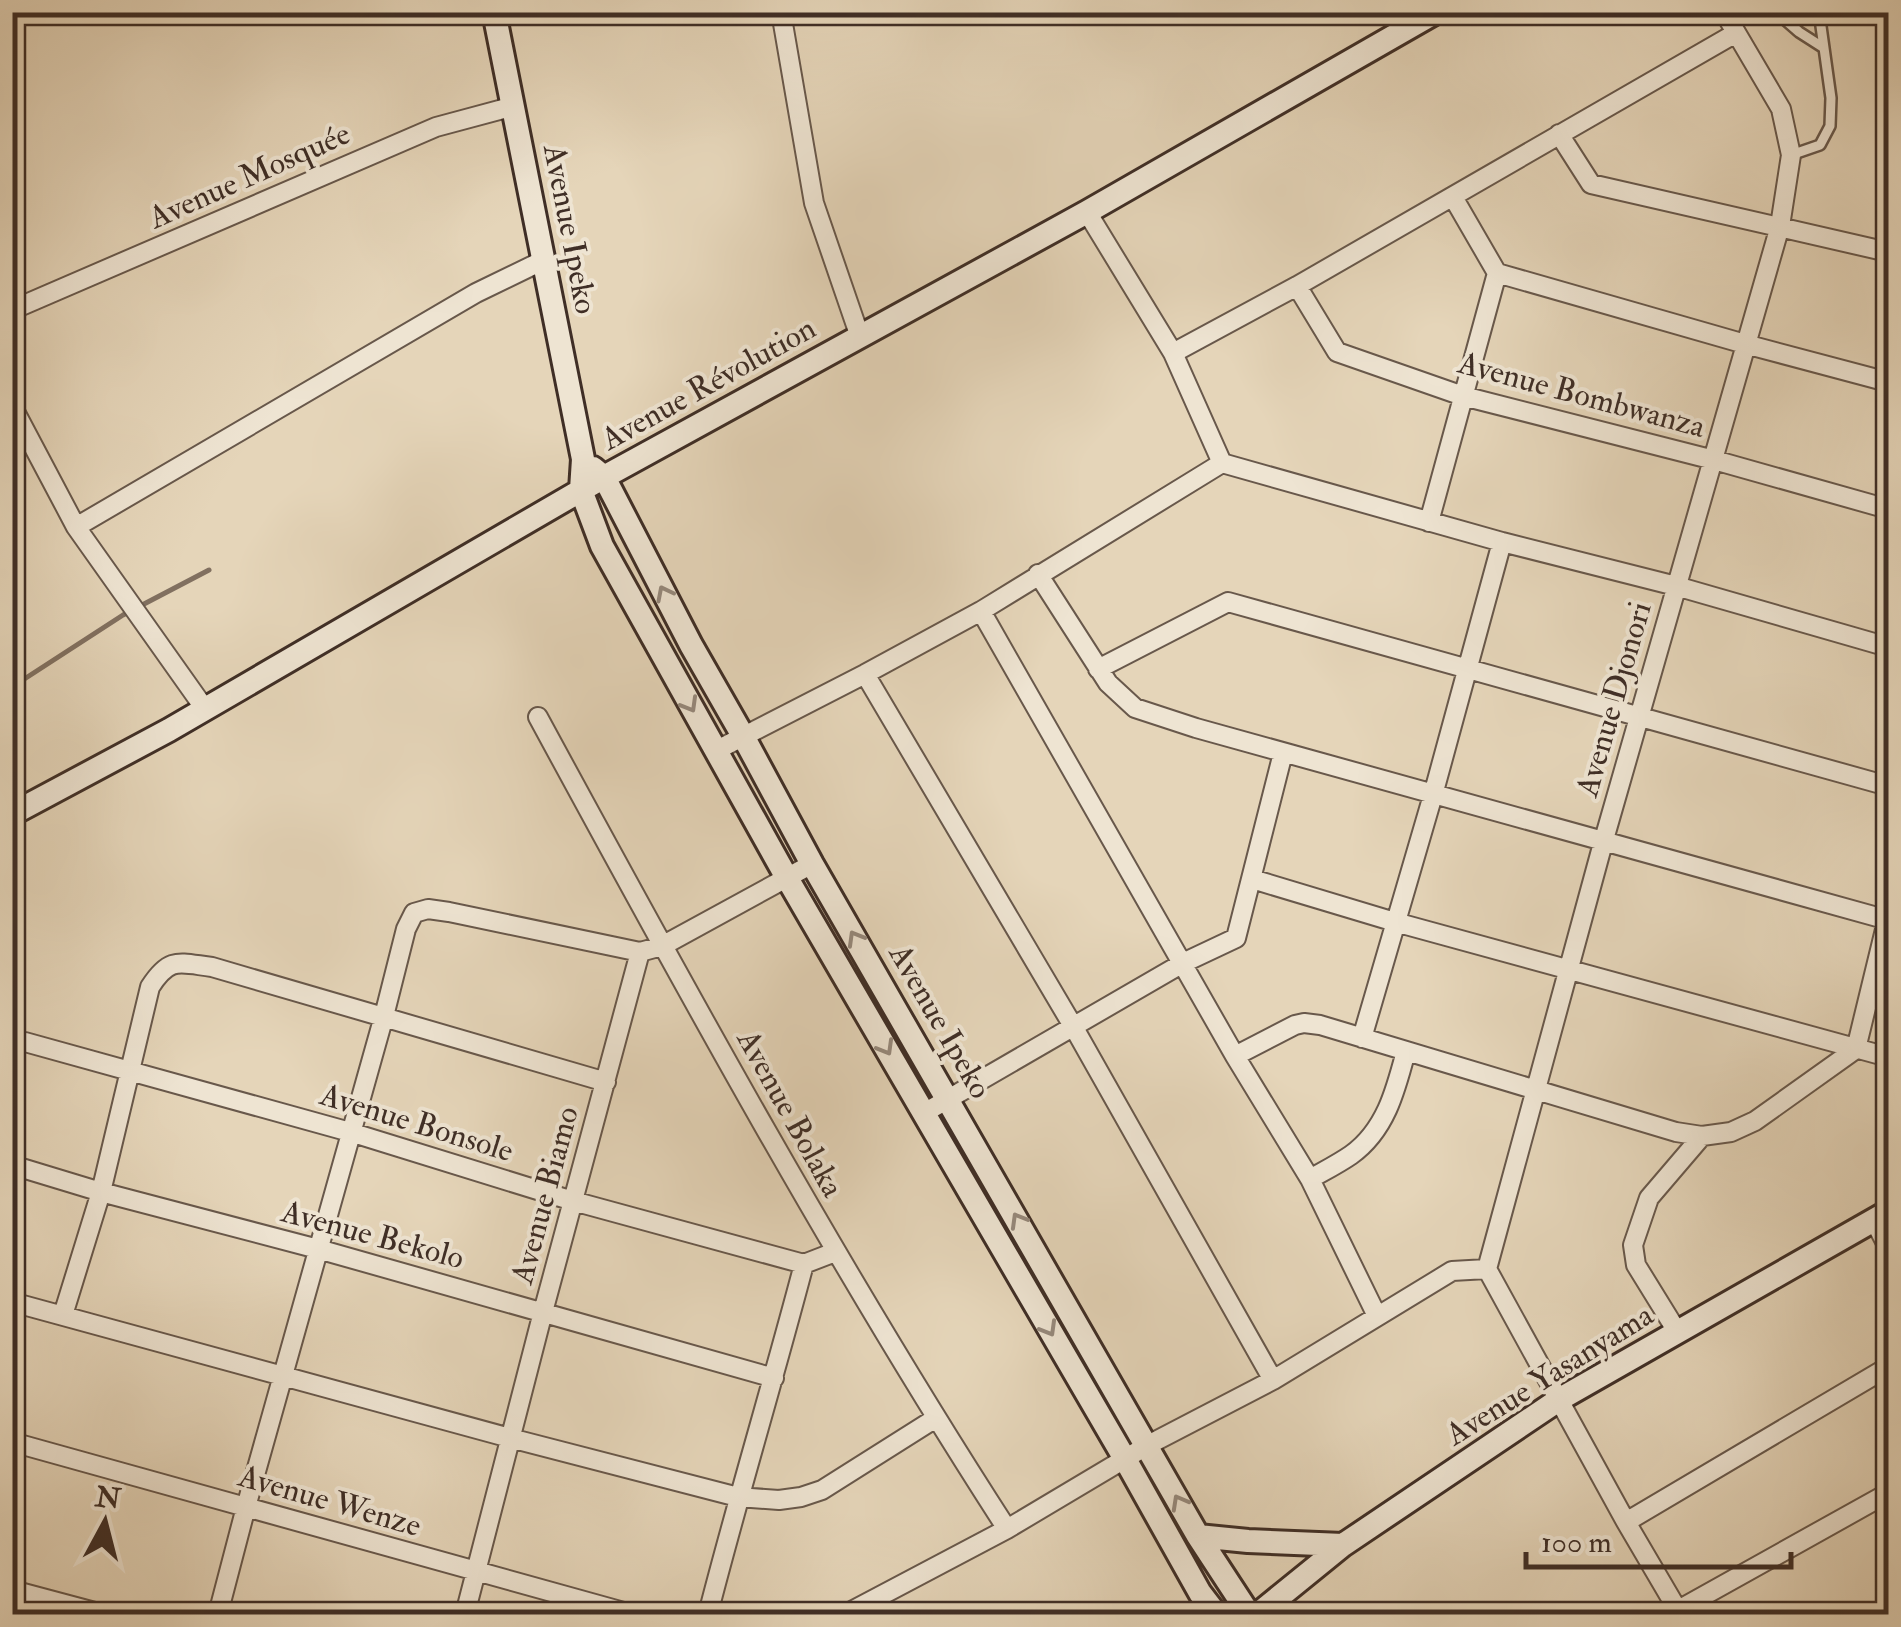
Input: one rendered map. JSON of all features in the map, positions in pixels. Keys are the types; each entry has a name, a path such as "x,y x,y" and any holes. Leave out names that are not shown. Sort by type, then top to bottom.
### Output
{"street":[{"name":"Avenue Ipeko","path":"494,12 583,459 581,490 602,546 788,878 1200,1593 1216,1614"},
{"name":"Avenue Révolution","path":"12,814 204,709 604,477 1087,212 1436,12"},
{"name":"Avenue Djonori","path":"1487,1270 1568,969 1780,226 1791,155 1781,109 1724,12"},
{"path":"786,15 814,202 860,337"},
{"path":"1173,352 1297,286 1736,33"},
{"name":"Avenue Mosquée","path":"12,310 436,126 514,106"},
{"path":"1558,134 1591,184 1888,252"},
{"path":"1429,522 1496,273 1453,197"},
{"path":"1087,212 1173,352 1222,462"},
{"path":"76,527 476,293 544,260"},
{"path":"1496,273 1888,382"},
{"name":"Avenue Bombwanza","path":"1297,286 1337,352 1463,396 1888,508"},
{"path":"12,406 76,527 204,709"},
{"name":"Avenue Ipeko","path":"583,459 604,477 812,864 1198,1536 1249,1614"},
{"path":"717,750 981,611 1222,462 1888,646"},
{"path":"1362,1038 1502,542"},
{"path":"1038,574 1108,683 1135,708 1604,843 1888,919 1856,1048 1755,1122 1731,1132 1702,1136 1676,1132 1320,1025 1295,1025 1235,1056"},
{"path":"1098,668 1228,602 1888,786"},
{"path":"981,611 1235,1056 1310,1179 1377,1316"},
{"path":"663,659 691,645"},
{"path":"865,674 1073,1026 1273,1380"},
{"name":"Avenue Bolaka","path":"538,716 834,1252 1007,1530"},
{"path":"924,1113 1183,963 1236,938 1283,752"},
{"path":"218,1614 406,929 414,914 428,909 640,952 662,946 812,864"},
{"path":"1252,879 1394,922 1888,1057"},
{"name":"Avenue Biamo","path":"465,1614 640,952"},
{"path":"63,1316 101,1192 150,986 172,964 212,967 606,1082"},
{"name":"Avenue Bonsole","path":"12,1043 25,1042 350,1132 573,1200 804,1264"},
{"path":"1310,1179 1351,1155 1378,1126 1394,1098 1406,1051"},
{"path":"1678,1333 1636,1265 1634,1245 1649,1198 1702,1136"},
{"name":"Avenue Bekolo","path":"12,1165 774,1378"},
{"path":"1881,1216 1888,1247"},
{"name":"Avenue Yasanyama","path":"1258,1614 1343,1545 1560,1398 1881,1216"},
{"path":"708,1614 804,1264 834,1252"},
{"path":"846,1614 1007,1530 1148,1445 1273,1380 1452,1271 1487,1270 1676,1613 1888,1493"},
{"path":"12,1302 738,1497 779,1500 822,1490 936,1418"},
{"path":"1626,1522 1888,1367"},
{"name":"Avenue Wenze","path":"12,1442 631,1614"},
{"path":"1198,1536 1343,1545"},
{"path":"12,1590 102,1614"},
{"path":"1878,1614 1888,1609"}],"lane":[{"path":"1776,12 1824,48"},
{"path":"1791,155 1820,145 1830,126 1831,98 1818,12"}],"waterway":[{"path":"12,687 123,615 209,570"}]}
